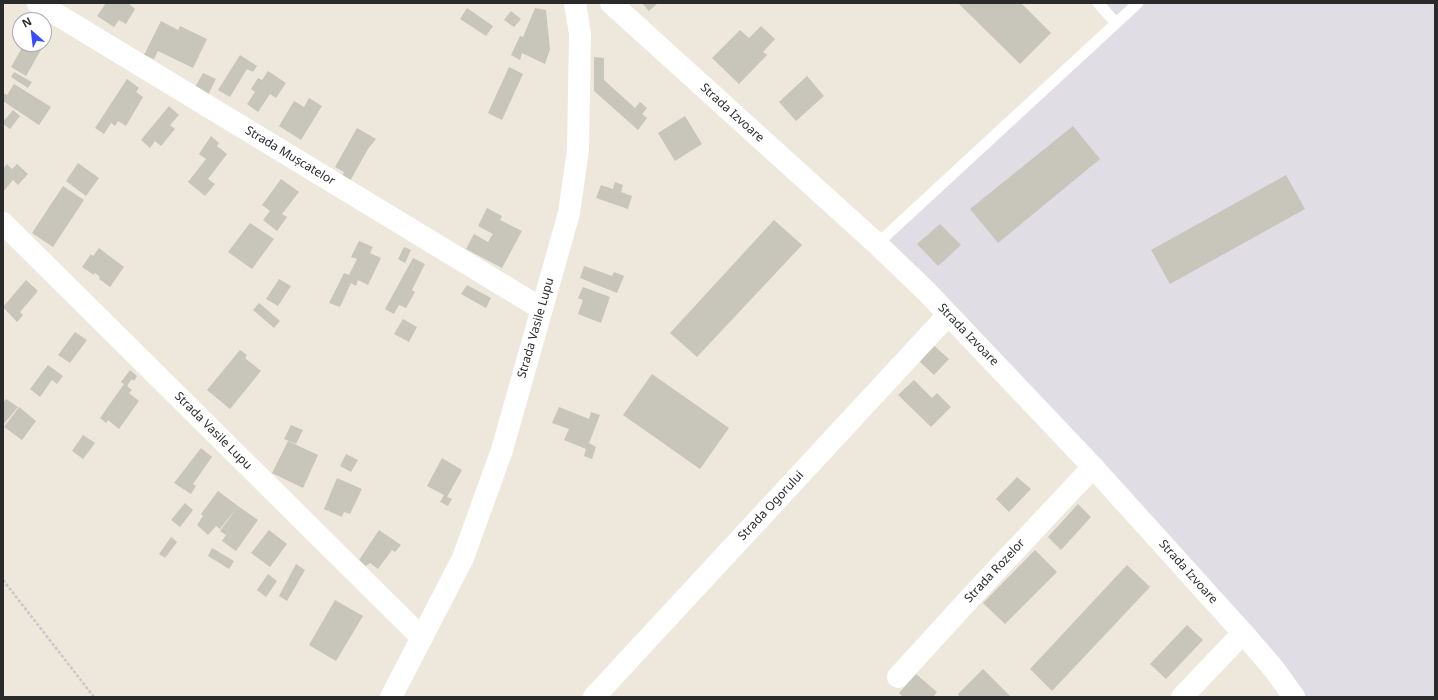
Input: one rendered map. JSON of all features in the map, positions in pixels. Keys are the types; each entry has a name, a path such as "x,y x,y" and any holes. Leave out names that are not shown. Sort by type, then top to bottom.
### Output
{"street":[{"name":"Strada Mușcatelor","path":"38,3 542,309"},
{"name":"Strada Vasile Lupu","path":"391,697 462,558 494,472 502,450 569,213 578,150 580,34 575,3"},
{"name":"Strada Izvoare","path":"610,3 877,244 948,315 1093,466 1243,633 1274,669 1294,697"},
{"name":"Strada Vasile Lupu","path":"3,223 422,638"},
{"name":"Strada Ogorului","path":"594,697 948,315"},
{"name":"Strada Rozelor","path":"898,677 1093,466"},
{"path":"1182,697 1243,633"}],"lane":[{"path":"1098,3 1116,23"},
{"path":"877,244 1138,3"}],"path":[{"path":"3,580 94,697"}],"shaded area":[{"path":"1098,3 1435,3 1435,697 1294,697 877,244 1116,23"}],"building":[{"path":"106,3 128,3 135,9 126,24 119,20 114,27 97,16"},
{"path":"642,3 658,3 649,11"},
{"path":"958,3 1021,3 1051,33 1020,64"},
{"path":"467,8 493,26 486,36 460,19"},
{"path":"535,8 546,10 550,49 545,64 522,53 520,60 511,55 520,36 523,37"},
{"path":"511,11 521,19 514,27 504,20"},
{"path":"161,21 178,30 180,26 207,39 193,68 158,51 154,59 144,55"},
{"path":"761,26 775,39 763,52 767,55 739,84 712,58 740,30 749,38"},
{"path":"19,52 40,52 26,76 11,67"},
{"path":"240,55 257,66 253,72 247,69 230,97 218,90"},
{"path":"594,57 604,58 604,80 635,108 640,102 647,108 642,114 647,118 638,130 594,91"},
{"path":"509,67 523,74 502,120 488,113"},
{"path":"268,71 286,83 276,98 270,94 258,112 247,104 255,92 251,89 258,78 262,80"},
{"path":"14,72 32,82 28,88 11,77"},
{"path":"203,73 216,79 207,97 194,89"},
{"path":"807,76 824,96 796,121 779,102"},
{"path":"127,79 139,88 136,92 143,97 126,126 118,121 115,126 111,123 104,134 95,128"},
{"path":"14,84 51,107 39,125 3,101 3,93 7,95"},
{"path":"309,98 322,106 301,140 279,126 294,101 304,107"},
{"path":"169,106 179,115 170,125 175,129 161,146 155,141 150,148 141,140"},
{"path":"13,110 20,116 10,129 3,124 3,122"},
{"path":"685,116 702,144 675,161 658,133"},
{"path":"1073,126 1100,159 998,243 970,209"},
{"path":"357,128 376,139 368,149 350,181 342,176 344,172 335,167"},
{"path":"211,136 219,143 217,146 227,154 208,179 215,184 205,196 188,182 206,159 199,154"},
{"path":"78,163 99,178 86,196 66,181"},
{"path":"7,164 12,169 17,164 28,174 18,185 13,180 3,192 3,169"},
{"path":"1286,175 1305,209 1170,284 1151,250"},
{"path":"281,179 299,192 282,214 287,217 277,231 263,220 270,211 262,205"},
{"path":"615,182 623,185 621,192 632,196 628,209 596,198 601,185 613,189"},
{"path":"63,186 84,200 53,247 32,233"},
{"path":"487,208 502,216 500,220 522,231 502,268 466,249 474,234 488,242 493,234 478,226"},
{"path":"774,220 802,245 697,357 670,333"},
{"path":"250,223 274,239 252,269 228,252"},
{"path":"940,224 961,245 938,266 917,244"},
{"path":"359,241 373,247 370,253 381,258 368,285 358,280 356,286 351,283 340,307 329,303 344,273 349,275 357,259 351,257"},
{"path":"404,247 411,250 405,263 398,259"},
{"path":"99,248 124,267 110,287 99,279 100,277 95,273 94,275 82,267 91,254 93,256"},
{"path":"413,258 425,264 412,290 415,292 406,308 399,305 394,314 385,309"},
{"path":"584,266 612,276 614,272 624,276 617,293 580,278"},
{"path":"279,279 291,286 278,306 266,299"},
{"path":"26,280 38,291 20,312 23,315 17,322 3,307"},
{"path":"467,285 491,298 486,308 461,294"},
{"path":"583,287 610,297 601,323 578,314 583,300 578,298"},
{"path":"259,303 280,321 274,328 253,310"},
{"path":"403,319 417,327 409,342 394,334"},
{"path":"75,332 87,340 70,363 58,355"},
{"path":"932,344 949,359 934,375 918,360"},
{"path":"240,350 247,355 245,358 261,371 230,409 207,390"},
{"path":"48,365 63,376 57,384 52,380 40,397 30,389"},
{"path":"130,370 137,376 134,381 132,379 127,386 132,390 129,393 139,401 119,429 108,420 106,423 100,418 124,384 121,382"},
{"path":"652,374 729,428 700,469 623,415"},
{"path":"914,380 932,398 937,393 951,407 931,427 898,395"},
{"path":"6,399 18,407 3,425 3,403"},
{"path":"19,407 36,421 22,440 4,427"},
{"path":"559,407 589,419 591,412 600,415 589,443 596,447 592,459 584,456 586,449 564,440 569,429 552,423"},
{"path":"291,425 303,430 296,444 284,439"},
{"path":"83,435 95,443 83,459 72,451"},
{"path":"288,441 318,455 303,488 272,473"},
{"path":"201,448 212,457 193,484 196,486 191,494 174,483"},
{"path":"346,454 358,460 351,472 340,466"},
{"path":"442,458 462,470 447,497 452,499 448,506 440,502 444,495 427,486"},
{"path":"1017,477 1031,489 1009,512 996,499"},
{"path":"337,478 362,489 350,514 344,512 342,517 324,509"},
{"path":"218,491 238,506 220,529 216,526 208,535 197,525 203,516 201,514"},
{"path":"185,503 193,510 180,527 171,520"},
{"path":"1078,504 1091,517 1061,550 1048,537"},
{"path":"238,506 258,520 236,551 222,541 226,535 220,531"},
{"path":"269,530 287,544 270,567 251,553"},
{"path":"379,530 401,545 395,552 392,550 378,569 370,563 366,566 359,560"},
{"path":"171,537 177,542 165,558 159,554"},
{"path":"212,548 234,561 229,569 208,556"},
{"path":"1035,550 1057,572 1005,624 983,603"},
{"path":"296,564 305,570 287,601 279,596"},
{"path":"1127,565 1150,587 1052,691 1030,669"},
{"path":"268,574 277,581 266,597 257,590"},
{"path":"335,600 363,616 336,661 309,645"},
{"path":"1187,625 1203,640 1166,679 1150,664"},
{"path":"983,669 1011,697 960,697 958,694"},
{"path":"916,674 937,692 933,697 903,697 899,693"}]}
